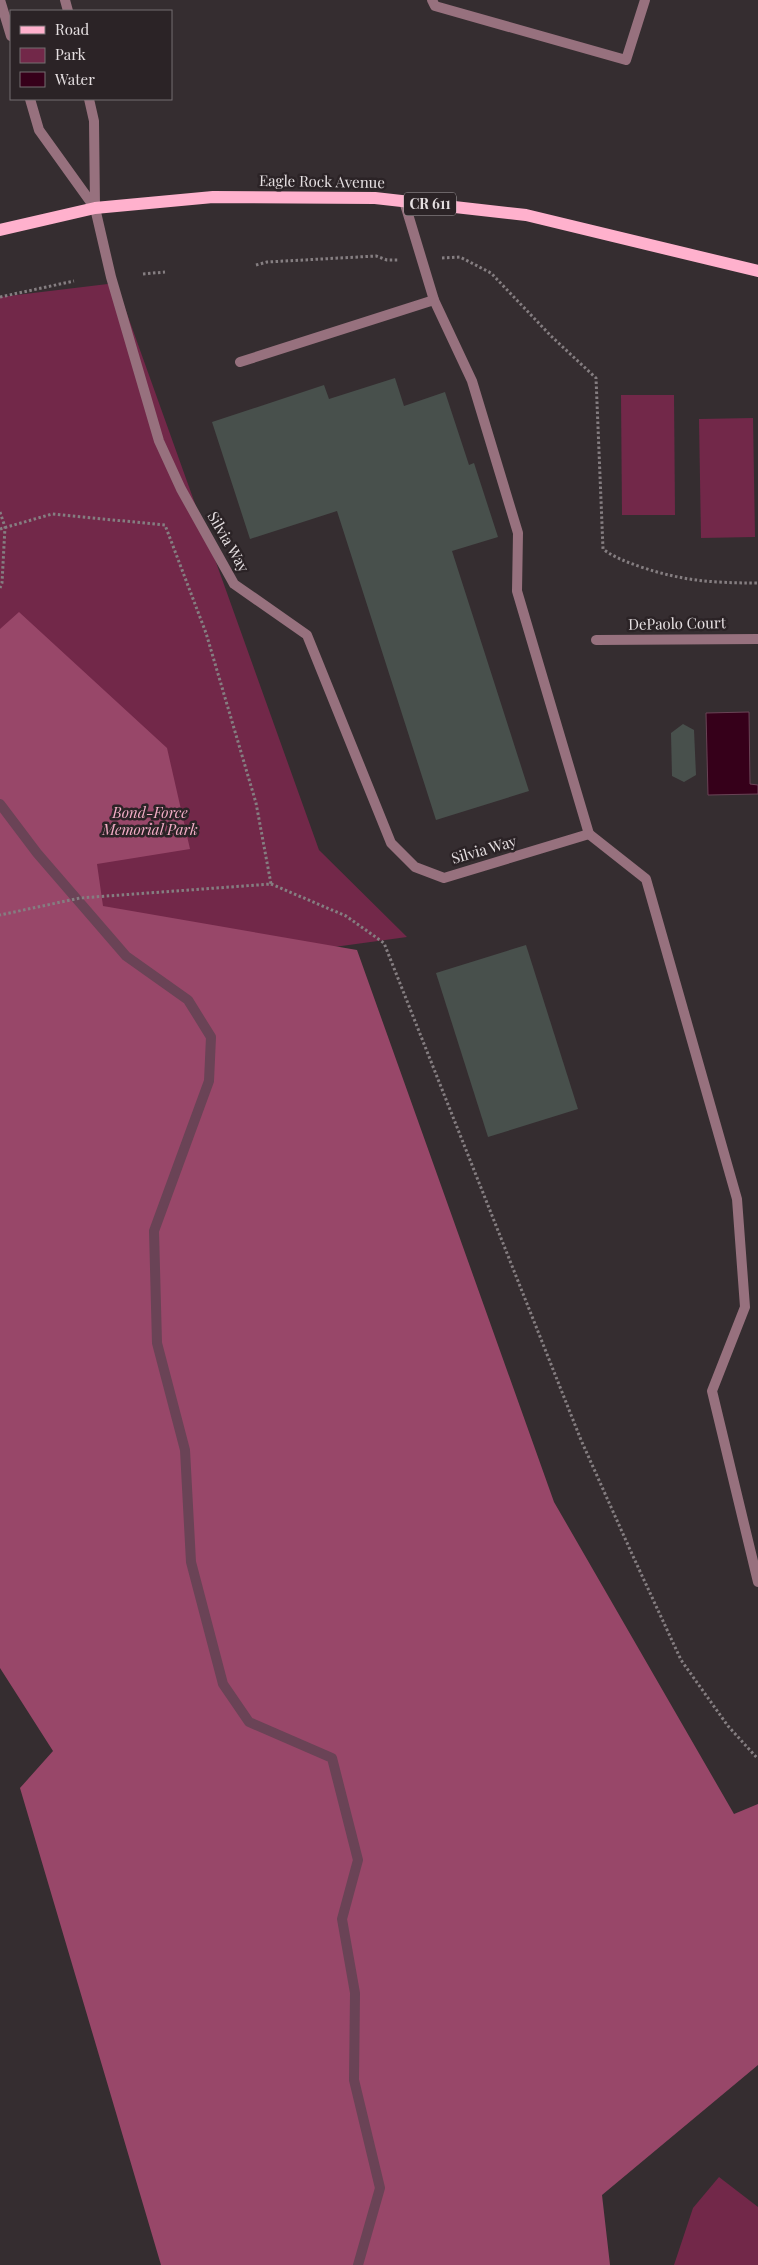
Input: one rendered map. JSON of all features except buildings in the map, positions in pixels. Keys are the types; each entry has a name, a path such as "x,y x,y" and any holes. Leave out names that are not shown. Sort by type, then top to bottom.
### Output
{"main road":[{"name":"Eagle Rock Avenue","path":"0,230 95,208 214,198 375,198 526,215 758,272"}],"street":[{"path":"0,0 10,33"},
{"path":"432,0 436,6 626,60 645,0"},
{"path":"30,100 39,130 95,208"},
{"path":"89,100 94,121 95,208"},
{"path":"404,201 434,300 472,382 518,534 517,592 589,834 646,878 737,1198 745,1308 712,1391 758,1582"},
{"name":"Silvia Way","path":"95,208 111,277 159,441 181,488 234,584 307,635 391,843 415,868 444,878 589,834"},
{"path":"240,362 434,300"},
{"name":"DePaolo Court","path":"596,640 758,639"}],"path":[{"path":"256,265 267,262 376,256 387,260 460,257 492,273 551,336 596,378 603,548 614,558 667,576 706,583 758,583"},
{"path":"143,274 166,272"},
{"path":"0,297 74,281"},
{"path":"0,512 5,527 2,583 0,588"},
{"path":"0,529 52,514 165,525 206,633 256,803 271,884"},
{"path":"0,915 80,898 271,884 346,916 384,943 581,1440 632,1554 681,1660 728,1726 758,1759"}],"green space":[{"name":"Bond-Force Memorial Park","path":"116,283 319,850 407,937 0,993 0,297"},
{"path":"621,395 674,395 675,515 622,515"},
{"path":"753,418 755,537 701,538 699,419"},
{"path":"19,612 167,748 190,849 97,864 103,906 357,950 554,1502 734,1814 758,1804 758,2065 602,2195 610,2265 161,2265 20,1788 53,1751 0,1668 0,629"},
{"path":"719,2177 758,2207 758,2265 674,2265 693,2208"}],"water":[{"path":"749,712 750,784 758,785 758,794 708,795 706,713"}],"waterway":[{"path":"0,804 37,853 126,956 188,1000 211,1037 209,1081 154,1231 157,1343 185,1450 191,1562 223,1684 249,1722 332,1758 358,1860 342,1919 355,1993 354,2080 380,2188 358,2265"}]}
